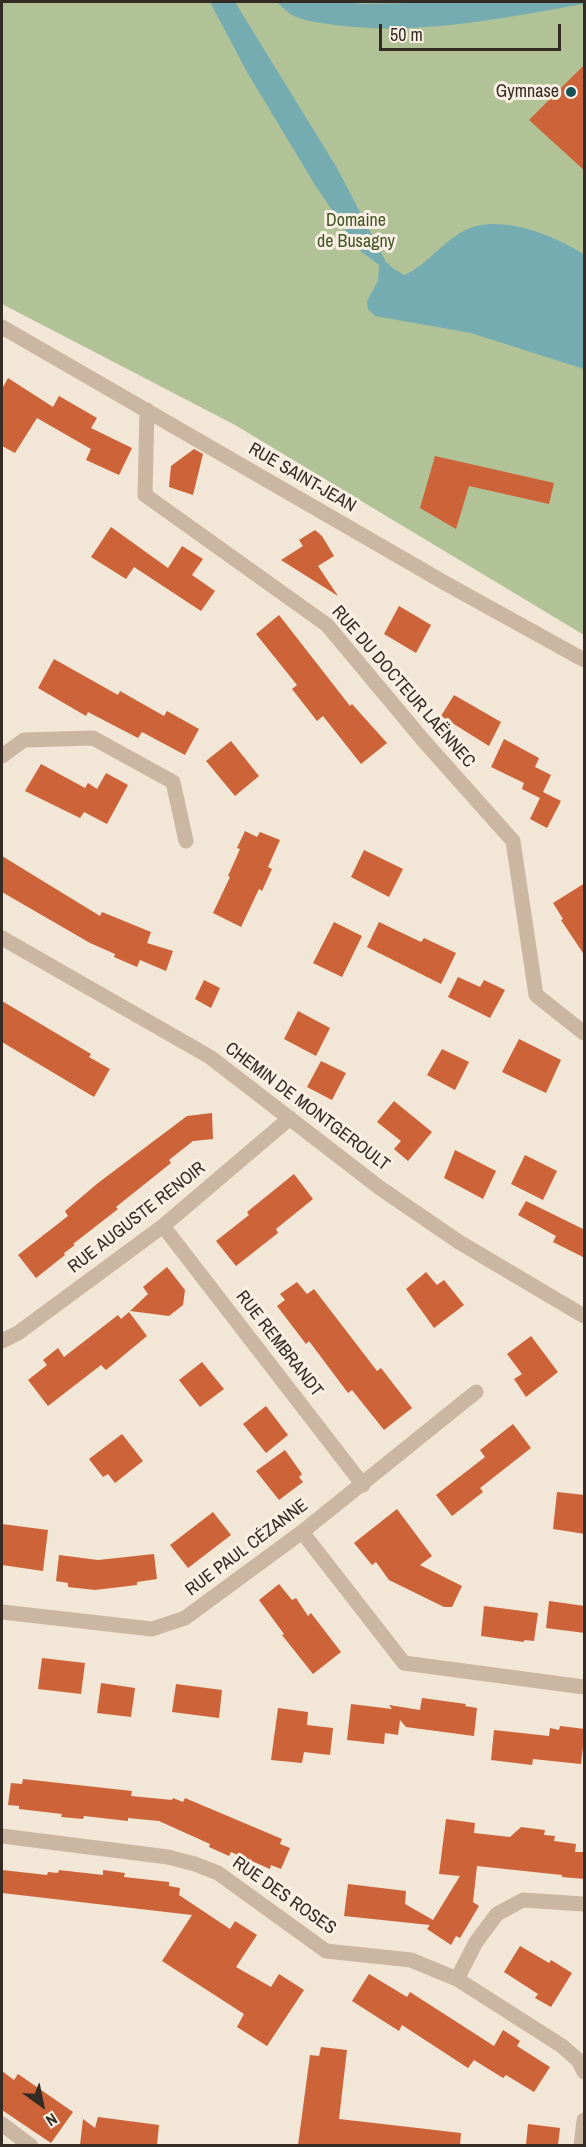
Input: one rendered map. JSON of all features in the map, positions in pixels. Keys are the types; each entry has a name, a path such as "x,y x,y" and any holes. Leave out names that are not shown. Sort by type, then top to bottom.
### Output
{"street":[{"name":"RUE SAINT-JEAN","path":"2,327 445,583 585,660"},
{"name":"RUE DU DOCTEUR LAËNNEC","path":"147,410 145,495 327,625 423,740 513,841 536,995 585,1033"},
{"path":"2,756 24,740 93,738 173,782 186,841"},
{"name":"CHEMIN DE MONTGEROULT","path":"2,938 210,1057 380,1188 459,1242 585,1316"},
{"name":"RUE AUGUSTE RENOIR","path":"2,1341 18,1333 164,1226 290,1118"},
{"name":"RUE REMBRANDT","path":"164,1226 363,1485"},
{"name":"RUE PAUL CÉZANNE","path":"2,1612 152,1629 185,1618 363,1485 476,1392"},
{"path":"302,1532 404,1663 585,1687"},
{"name":"RUE DES ROSES","path":"2,1836 168,1857 218,1873 326,1951 411,1960 457,1978 562,2046 578,2060 585,2072"},
{"path":"457,1978 476,1942 497,1914 523,1900 585,1904"},
{"path":"581,2145 585,2120"},
{"path":"2,2124 31,2145"}],"green space":[{"name":"Domaine de Busagny","path":"2,2 584,2 584,635 235,425 2,304"}],"water":[{"path":"210,2 235,2 337,168 386,262 394,269 404,275 409,273 460,233 489,224 523,228 539,233 583,254 584,369 471,333 375,316 368,309 367,301 378,281 379,265 359,250 315,185 247,72"},
{"path":"277,2 363,4 584,2 584,4 460,24 366,28 309,21 292,15"}],"building":[{"name":"Gymnase","path":"585,64 585,171 529,120"},
{"path":"8,378 53,407 59,396 97,418 91,428 132,448 119,475 86,460 91,449 37,418 15,453 2,446 2,389"},
{"path":"194,449 203,454 193,495 169,487 171,466"},
{"path":"435,456 554,483 549,504 469,486 456,529 420,508"},
{"path":"111,527 168,568 182,546 203,559 192,575 215,591 201,611 134,567 126,579 91,557"},
{"path":"315,530 322,536 334,556 318,566 338,596 281,560 303,546 299,540"},
{"path":"399,606 431,625 416,653 384,634"},
{"path":"279,615 350,706 352,704 387,743 361,764 323,716 317,721 292,689 297,685 256,634"},
{"path":"54,659 118,695 120,691 164,716 167,711 199,729 185,755 142,732 138,738 88,712 86,716 38,688"},
{"path":"454,695 501,722 489,746 441,716"},
{"path":"504,739 539,758 535,767 551,775 542,794 543,792 561,801 547,828 530,819 540,798 522,789 524,783 491,767"},
{"path":"231,741 259,776 235,796 206,761"},
{"path":"41,764 85,788 88,783 97,789 106,773 128,785 107,824 84,812 80,818 25,791"},
{"path":"245,831 257,837 260,832 280,840 268,867 272,869 262,891 259,889 241,927 213,913 230,877 228,876 240,849 237,848"},
{"path":"364,850 403,869 389,897 351,877"},
{"path":"2,856 100,916 102,912 151,932 147,943 173,951 166,971 140,960 137,967 114,957 115,954 90,943 2,892"},
{"path":"585,883 585,956 561,920 563,919 553,903"},
{"path":"334,922 362,936 342,977 313,963"},
{"path":"379,922 421,942 424,938 456,953 441,984 367,947"},
{"path":"458,977 480,987 484,980 505,990 490,1018 448,997"},
{"path":"204,980 220,988 211,1008 195,999"},
{"path":"2,1001 91,1054 89,1057 110,1069 94,1097 2,1042"},
{"path":"298,1011 330,1028 316,1056 284,1039"},
{"path":"519,1039 561,1060 546,1093 502,1072"},
{"path":"442,1049 469,1062 455,1090 427,1075"},
{"path":"321,1061 346,1073 332,1100 307,1087"},
{"path":"394,1101 432,1132 408,1161 394,1149 401,1141 377,1122"},
{"path":"212,1113 213,1139 193,1141 169,1160 171,1163 116,1207 118,1209 73,1244 75,1245 64,1253 65,1255 36,1278 18,1255 68,1216 65,1211 98,1183 187,1116"},
{"path":"455,1150 496,1171 483,1199 444,1178"},
{"path":"525,1155 557,1171 543,1200 511,1184"},
{"path":"294,1174 313,1199 276,1229 278,1233 236,1266 216,1241"},
{"path":"526,1201 585,1230 585,1258 553,1242 556,1236 518,1215"},
{"path":"167,1267 185,1290 183,1305 169,1316 130,1311 148,1294 143,1287"},
{"path":"426,1272 437,1285 444,1280 464,1305 434,1328 406,1289"},
{"path":"297,1282 307,1294 314,1289 377,1371 381,1368 412,1408 384,1430 352,1390 348,1393 309,1341 306,1344 277,1306 285,1300 280,1294"},
{"path":"129,1312 147,1336 106,1370 101,1365 48,1406 28,1380 47,1365 43,1360 58,1348 64,1357 118,1315 121,1319"},
{"path":"531,1336 558,1372 526,1397 514,1379 522,1374 507,1354"},
{"path":"202,1362 224,1389 200,1407 179,1380"},
{"path":"266,1406 288,1435 266,1453 243,1424"},
{"path":"513,1424 531,1448 480,1488 483,1492 452,1516 436,1495 485,1457 480,1450"},
{"path":"122,1434 143,1461 115,1483 108,1474 103,1477 89,1459"},
{"path":"285,1450 302,1474 299,1477 303,1482 279,1500 256,1471"},
{"path":"557,1492 585,1495 585,1534 553,1529"},
{"path":"397,1509 432,1556 420,1565 462,1586 452,1607 444,1607 389,1580 376,1562 372,1565 354,1543"},
{"path":"213,1512 231,1535 188,1568 170,1545"},
{"path":"2,1524 48,1530 43,1571 2,1565"},
{"path":"154,1554 157,1579 137,1582 137,1585 95,1590 68,1587 68,1583 56,1581 59,1555 98,1560"},
{"path":"279,1584 292,1600 296,1598 308,1616 311,1613 341,1652 313,1674 282,1635 284,1634 259,1600"},
{"path":"549,1601 585,1606 585,1633 546,1628"},
{"path":"484,1606 538,1613 534,1641 524,1640 524,1642 481,1636"},
{"path":"42,1658 85,1663 81,1694 38,1689"},
{"path":"101,1683 135,1688 131,1717 97,1713"},
{"path":"176,1684 222,1690 219,1718 172,1712"},
{"path":"422,1698 466,1704 465,1706 477,1708 474,1736 406,1727 400,1720 398,1735 385,1733 384,1744 347,1740 351,1704 392,1709 389,1705 420,1710"},
{"path":"278,1708 308,1712 307,1725 333,1728 330,1755 304,1752 302,1763 271,1760"},
{"path":"560,1726 585,1729 581,1764 533,1759 532,1765 491,1760 494,1730 549,1736 550,1728 559,1730"},
{"path":"23,1779 132,1791 131,1796 172,1800 173,1798 183,1802 185,1798 282,1839 280,1844 290,1848 281,1869 271,1865 270,1869 231,1852 229,1856 209,1847 210,1844 159,1821 128,1818 128,1821 84,1816 83,1819 19,1809 19,1806 8,1805 11,1783 22,1784"},
{"path":"446,1819 475,1823 474,1833 510,1837 521,1827 545,1830 544,1835 555,1836 554,1841 576,1844 575,1852 585,1852 585,1879 477,1866 473,1902 479,1906 460,1938 456,1936 451,1945 427,1929 430,1925 344,1916 348,1884 406,1891 405,1904 433,1920 460,1876 439,1874"},
{"path":"2,1870 47,1875 48,1872 58,1873 59,1870 103,1875 103,1870 125,1873 124,1877 169,1882 169,1886 180,1888 179,1895 230,1929 235,1921 257,1935 236,1967 271,1987 279,1974 304,1990 267,2046 237,2027 244,2014 162,1961 192,1915 2,1893"},
{"path":"520,1946 549,1963 551,1960 572,1973 551,2007 535,1998 538,1994 504,1972"},
{"path":"369,1974 407,1997 410,1992 494,2046 503,2030 520,2041 517,2046 550,2067 534,2092 506,2075 503,2078 474,2060 468,2068 402,2025 399,2031 352,2001"},
{"path":"321,2047 347,2050 339,2119 461,2133 460,2145 298,2145 310,2055 319,2056"},
{"path":"2,2071 14,2080 18,2074 73,2112 51,2143 2,2110"},
{"path":"98,2117 159,2125 157,2145 80,2145 83,2119 95,2128"},
{"path":"528,2124 560,2128 558,2145 526,2145"}],"place":[{"name":"Gymnase","path":"571,92"}]}
